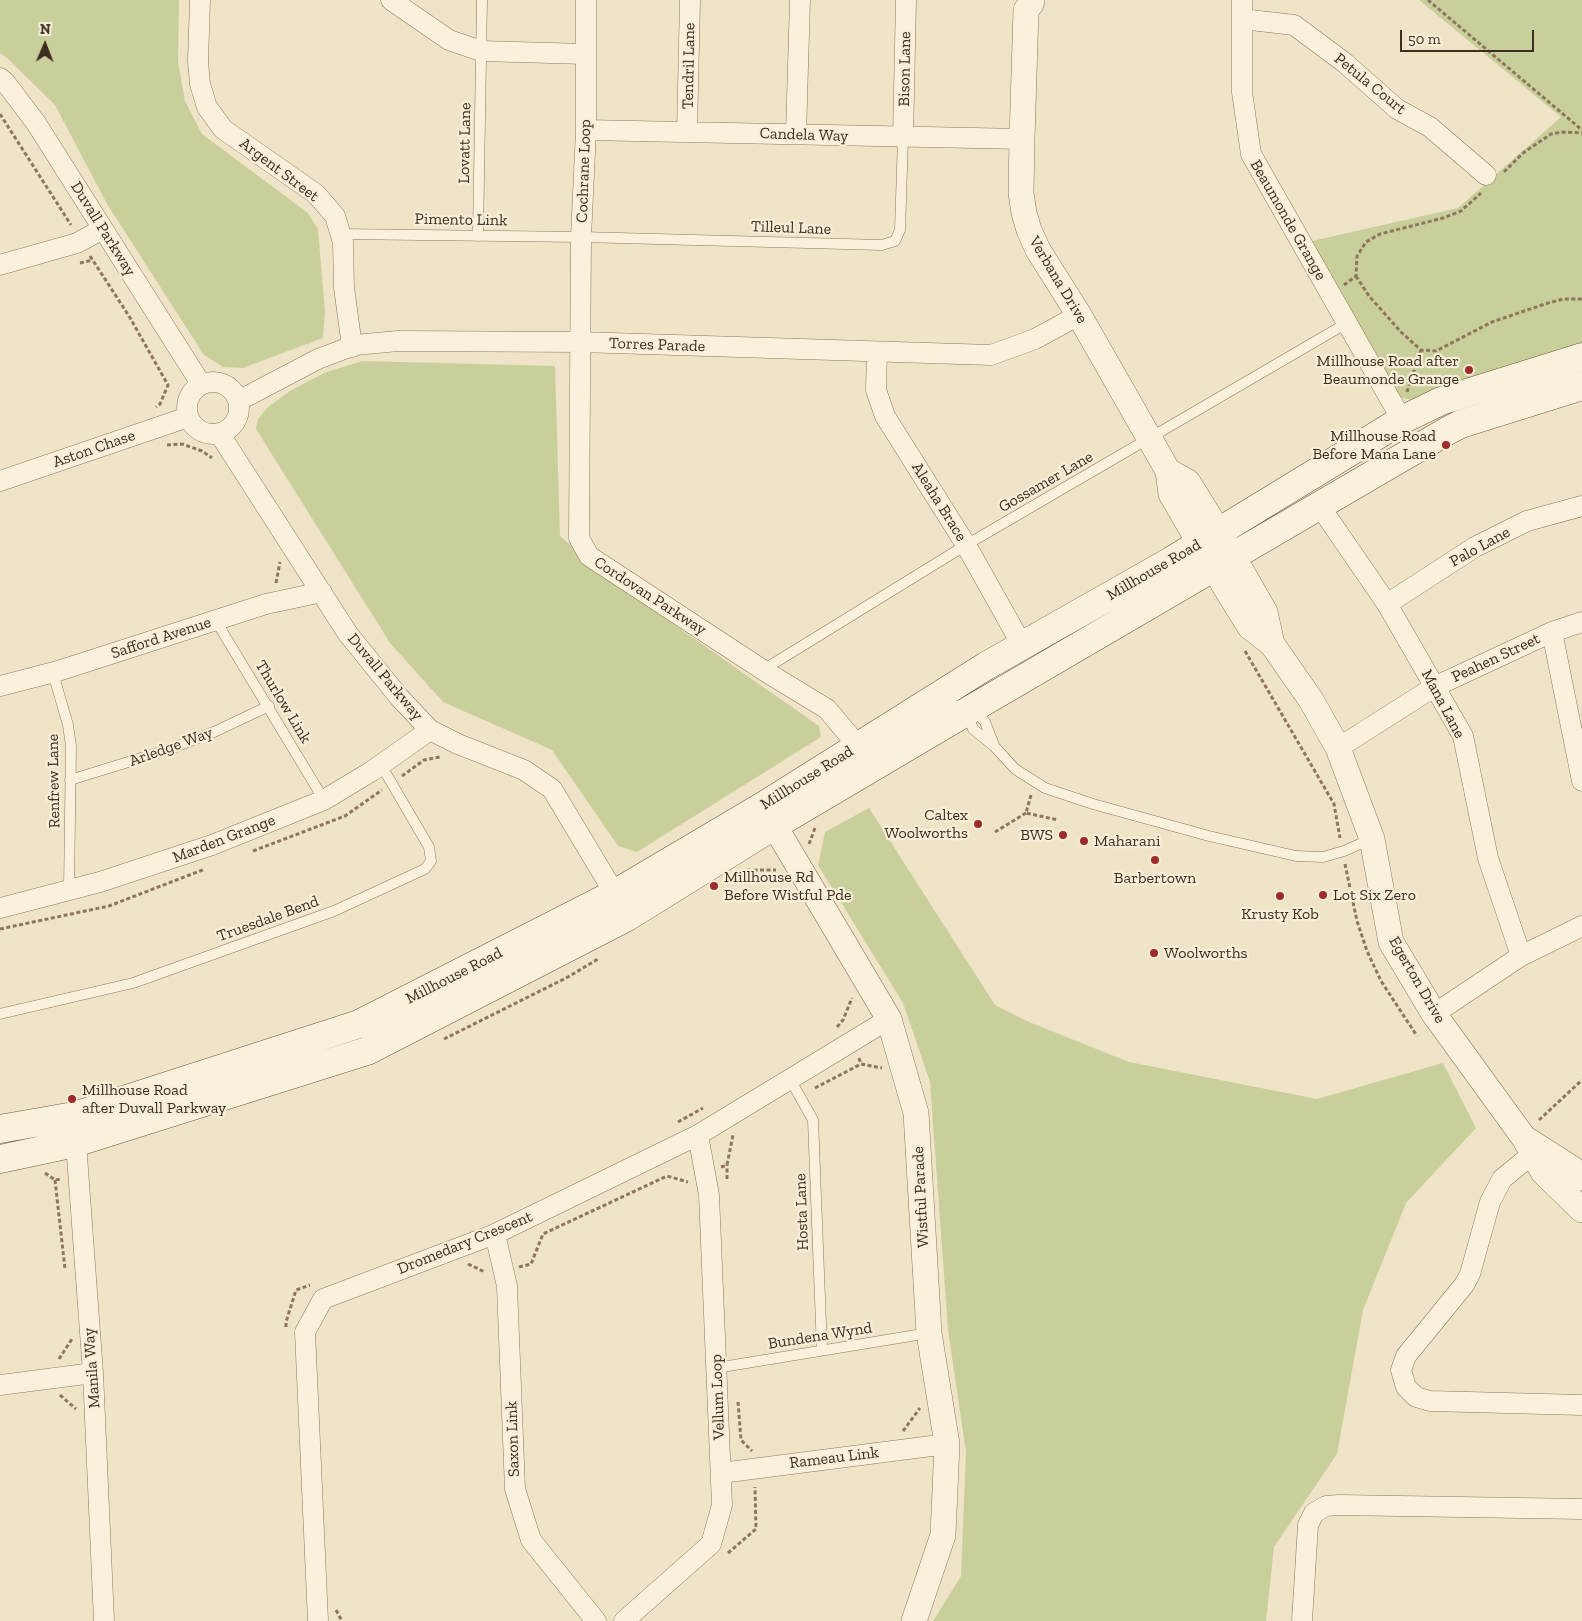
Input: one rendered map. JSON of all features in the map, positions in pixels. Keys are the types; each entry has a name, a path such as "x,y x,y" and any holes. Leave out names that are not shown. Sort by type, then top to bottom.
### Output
{"main road":[{"name":"Millhouse Road","path":"0,1159 76,1143 367,1051 627,917 769,815 858,746 903,726 994,661 1209,537 1404,409 1441,401 1582,357"},
{"name":"Millhouse Road","path":"0,1129 74,1116 359,1024 769,815 1223,561 1462,424 1582,386"},
{"path":"359,1024 367,1051"}],"street":[{"name":"Argent Street","path":"200,0 198,61 200,84 207,107 223,129 316,194 335,216 344,242 344,287 352,347"},
{"path":"391,0 449,40 481,51 586,54"},
{"name":"Cochrane Loop","path":"580,342 586,130 586,0"},
{"name":"Tendril Lane","path":"687,132 690,0"},
{"path":"796,134 800,0"},
{"name":"Bison Lane","path":"903,138 906,0"},
{"name":"Verbana Drive","path":"1027,3 1022,193 1024,213 1029,230 1038,250 1079,315 1168,471 1171,494 1209,537 1223,561"},
{"name":"Petula Court","path":"1242,10 1294,24 1345,63 1397,109 1430,127 1490,180"},
{"name":"Beaumonde Grange","path":"1242,10 1242,92 1251,154 1347,323 1404,409"},
{"name":"Duvall Parkway","path":"0,78 36,123 201,384"},
{"name":"Candela Way","path":"586,130 1022,139"},
{"path":"0,265 81,241 102,229"},
{"name":"Torres Parade","path":"238,401 318,359 352,347 398,342 580,342 991,355 1035,339 1079,315"},
{"name":"Cordovan Parkway","path":"580,342 578,538 589,556 763,670 827,709 858,746"},
{"name":"Aleaha Brace","path":"877,352 876,390 885,416 966,545 1022,645"},
{"path":"223,383 232,390 238,401 238,417 227,431 219,434 204,433 194,426 188,417 188,398 201,384 223,383"},
{"name":"Aston Chase","path":"0,481 188,417"},
{"name":"Duvall Parkway","path":"219,434 348,634 399,697 430,730 458,744 524,770 552,789 616,893 627,917"},
{"name":"Mana Lane","path":"1319,505 1387,604 1463,736 1488,858 1521,956"},
{"name":"Palo Lane","path":"1387,604 1475,547 1527,521 1582,506"},
{"name":"Egerton Drive","path":"1223,561 1265,612 1272,644 1311,700 1338,748 1372,839 1391,942 1434,1014 1532,1147 1543,1172 1582,1210"},
{"name":"Safford Avenue","path":"0,686 53,673 266,604 322,592"},
{"name":"Peahen Street","path":"1338,748 1434,687 1552,632 1582,622"},
{"path":"1552,632 1582,781"},
{"name":"Marden Grange","path":"0,908 100,882 212,845 324,800 381,765 430,730"},
{"name":"Wistful Parade","path":"769,815 889,1019 916,1113 929,1333 947,1444 943,1535 914,1621"},
{"path":"1434,1014 1521,956 1582,926"},
{"name":"Dromedary Crescent","path":"318,1621 305,1332 323,1299 495,1234 698,1135 889,1019"},
{"name":"Manila Way","path":"74,1116 93,1373 104,1621"},
{"name":"Vellum Loop","path":"624,1621 710,1544 722,1505 709,1195 698,1135"},
{"path":"1532,1147 1502,1179 1494,1192 1470,1274 1464,1285 1406,1356 1401,1370 1406,1387 1416,1397 1430,1401 1582,1405"},
{"name":"Egerton Drive","path":"1532,1147 1573,1169 1582,1178"},
{"name":"Saxon Link","path":"495,1234 507,1286 515,1489 531,1540 596,1621"},
{"path":"0,1385 93,1373"},
{"name":"Rameau Link","path":"721,1473 947,1444"},
{"path":"1302,1621 1308,1525 1314,1513 1326,1506 1582,1509"}],"lane":[{"name":"Lovatt Lane","path":"478,236 482,0"},
{"name":"Tilleul Lane","path":"582,237 882,245 895,241 900,230 901,218 903,138"},
{"name":"Pimento Link","path":"341,234 582,237"},
{"name":"Gossamer Lane","path":"763,670 966,545 1347,323"},
{"name":"Thurlow Link","path":"216,621 324,800"},
{"path":"903,726 951,705 971,701 994,661"},
{"name":"Renfrew Lane","path":"53,673 68,725 70,746 69,890"},
{"path":"971,701 984,722 994,746 1015,769 1045,788 1101,807 1209,836 1296,856 1323,857 1342,852 1372,839"},
{"name":"Arledge Way","path":"70,780 167,750 214,732 268,706"},
{"name":"Truesdale Bend","path":"0,1014 142,980 334,911 425,869 431,861 429,847 381,765"},
{"name":"Hosta Lane","path":"790,1079 813,1120 822,1350"},
{"name":"Bundena Wynd","path":"716,1368 929,1333"}],"path":[{"path":"1428,0 1582,131"},
{"path":"0,114 129,316 168,385 160,404 154,409"},
{"path":"1582,131 1551,134 1490,180 1461,211 1443,218 1380,234 1366,242 1358,256 1356,276 1369,296 1401,332 1421,350 1436,351 1492,322 1545,304 1563,299 1582,299"},
{"path":"1329,292 1356,276"},
{"path":"1404,409 1421,350"},
{"path":"165,445 182,444 202,451 216,462"},
{"path":"276,583 281,560"},
{"path":"1241,645 1334,804 1357,921 1367,950 1381,982 1418,1036"},
{"path":"245,854 345,816 424,760 447,755"},
{"path":"995,832 1026,813"},
{"path":"0,929 109,906 209,868"},
{"path":"833,1031 843,1020"},
{"path":"1534,1114 1539,1121 1582,1080"},
{"path":"675,1124 709,1104"},
{"path":"55,1180 66,1279"},
{"path":"286,1332 286,1322 296,1290 314,1284"},
{"path":"73,1338 59,1358 60,1396 77,1409"}],"green space":[{"path":"0,0 179,0 178,62 185,101 202,134 308,213 318,229 325,312 323,338 243,368 223,367 204,355 107,204 55,105 0,53"},
{"path":"1419,0 1582,0 1582,351 1416,401 1402,398 1391,386 1312,241 1458,208 1561,117"},
{"path":"362,361 555,366 560,536 613,582 819,726 821,737 637,852 618,846 552,750 443,702 390,643 256,429 258,419 268,407 290,391 324,373"},
{"path":"869,808 995,1005 1029,1022 1129,1062 1317,1099 1443,1063 1476,1128 1406,1203 1363,1310 1337,1454 1274,1547 1266,1621 933,1621 961,1576 966,1452 948,1330 930,1082 903,1003 818,865 825,832"}],"place":[{"name":"Millhouse Road after Beaumonde Grange","path":"1469,370"},
{"name":"Millhouse Road Before Mana Lane","path":"1446,445"},
{"name":"Caltex Woolworths","path":"978,824"},
{"name":"BWS","path":"1063,835"},
{"name":"Maharani","path":"1084,841"},
{"name":"Barbertown","path":"1155,860"},
{"name":"Millhouse Rd Before Wistful Pde","path":"714,886"},
{"name":"Lot Six Zero","path":"1323,895"},
{"name":"Krusty Kob","path":"1280,896"},
{"name":"Woolworths","path":"1154,953"},
{"name":"Millhouse Road after Duvall Parkway","path":"72,1099"}]}
